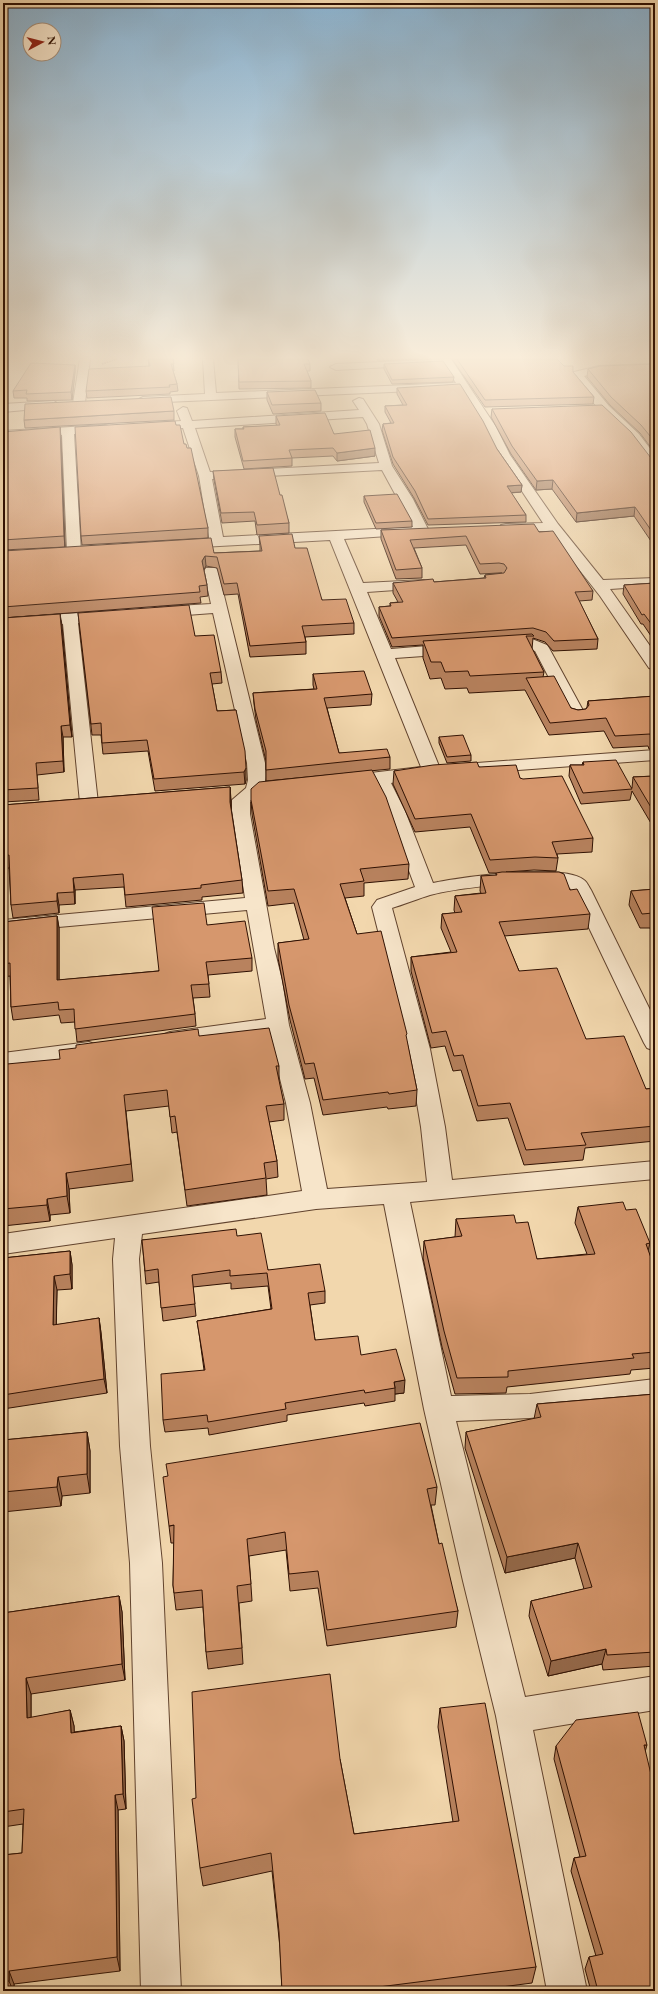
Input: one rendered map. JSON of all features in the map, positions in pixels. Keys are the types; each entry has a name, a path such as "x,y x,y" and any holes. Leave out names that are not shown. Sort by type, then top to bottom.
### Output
{"street":[{"path":"68,452 67,552 90,550"},
{"path":"196,452 205,476 217,541"},
{"path":"382,452 386,466 422,531"},
{"path":"503,452 553,527 598,585 655,666"},
{"path":"646,452 655,463"},
{"path":"205,476 386,466"},
{"path":"491,529 553,527"},
{"path":"172,544 437,530"},
{"path":"335,535 359,588 384,654 445,770"},
{"path":"211,571 256,763 257,780 261,790"},
{"path":"598,585 655,582"},
{"path":"359,588 436,583"},
{"path":"149,613 220,608"},
{"path":"3,623 125,615"},
{"path":"70,619 89,803"},
{"path":"633,635 655,634"},
{"path":"384,654 522,643 538,646 544,652 577,716"},
{"path":"331,782 445,770 655,755"},
{"path":"426,890 396,811 380,779 445,770"},
{"path":"222,793 261,790"},
{"path":"261,790 246,794 241,805 254,903 271,980 278,1025 298,1103 316,1200"},
{"path":"441,1191 433,1127 419,1049 382,907 384,904 392,900 426,890 452,885 544,878 564,879 577,884 655,1043"},
{"path":"3,926 254,903"},
{"path":"152,1042 278,1025"},
{"path":"3,1061 106,1048"},
{"path":"3,1244 316,1200 395,1193 441,1191 655,1170"},
{"path":"395,1193 439,1409 479,1581 513,1716 567,1991"},
{"path":"130,1226 126,1259 135,1446 146,1563 161,1991"},
{"path":"439,1409 530,1406 655,1390"},
{"path":"513,1716 655,1693"}],"building":[{"path":"3,452 61,452 64,536 3,540"},
{"path":"76,452 192,452 208,528 81,536"},
{"path":"241,452 290,452 292,458 243,461"},
{"path":"392,452 499,452 522,485 507,486 526,515 428,519 415,491 393,457"},
{"path":"516,452 646,452 651,458 655,459 655,536 635,507 577,513 553,480 537,481"},
{"path":"273,468 289,523 257,525 254,512 221,513 213,471"},
{"path":"397,494 412,521 376,523 364,496"},
{"path":"534,524 539,532 553,531 593,591 575,592 598,639 554,641 546,632 533,628 392,638 379,607 391,606 390,603 403,602 393,583 433,579 434,582 486,578 485,575 504,573 507,568 504,564 499,563 480,564 466,536 410,540 422,568 396,570 381,530"},
{"path":"292,534 295,548 307,548 322,600 346,599 354,623 302,626 306,642 250,646 237,583 224,584 217,557 205,556 202,561 207,585 199,586 200,592 3,607 3,551 211,538 214,553 262,551 259,536"},
{"path":"655,583 655,629 644,614 642,615 624,585"},
{"path":"189,605 195,636 214,635 221,672 210,673 217,711 236,710 245,751 246,768 244,772 154,779 147,740 102,743 101,723 91,724 78,613"},
{"path":"60,614 70,725 61,726 63,761 36,763 38,788 3,790 3,618"},
{"path":"532,634 534,636 526,636 544,672 470,676 468,671 445,672 441,662 431,662 423,641"},
{"path":"364,671 372,694 324,698 339,753 387,749 390,757 266,770 266,751 255,709 253,693 317,689 313,674"},
{"path":"554,676 571,708 578,710 586,709 589,705 588,701 655,696 655,736 651,736 650,734 615,736 606,718 550,723 526,678"},
{"path":"463,735 471,755 447,757 439,737"},
{"path":"616,760 632,789 583,793 570,765 584,765 583,762"},
{"path":"477,762 479,767 516,765 520,778 523,779 562,776 593,838 552,842 558,858 535,857 490,860 471,814 415,819 394,771 433,765"},
{"path":"372,770 386,797 409,864 360,869 364,881 340,884 357,934 381,931 407,1034 417,1090 323,1100 314,1063 305,1064 289,1005 278,943 309,939 294,889 268,891 251,800 251,789 259,782"},
{"path":"655,776 655,814 633,777"},
{"path":"230,787 230,802 242,880 201,885 201,888 125,895 123,874 73,878 74,892 57,893 57,901 11,905 9,855 3,856 3,805"},
{"path":"559,872 564,874 570,890 577,889 590,914 499,922 519,971 557,968 586,1039 624,1036 646,1089 655,1088 655,1126 581,1133 586,1145 526,1150 510,1103 478,1106 463,1055 454,1056 446,1031 432,1033 411,957 457,952 442,914 462,912 455,896 486,893 481,876 497,875 496,873"},
{"path":"655,889 655,919 653,913 642,914 631,891"},
{"path":"204,903 207,925 245,921 252,958 206,962 209,984 191,985 195,1014 75,1029 74,1009 59,1010 58,1002 11,1007 10,963 3,964 3,922 57,916 57,980 159,971 152,907"},
{"path":"269,1028 279,1066 276,1066 284,1104 266,1106 277,1161 264,1163 266,1178 185,1190 175,1116 170,1117 167,1090 124,1095 131,1164 66,1173 67,1196 47,1199 47,1205 3,1209 3,1138 7,1064 60,1059 59,1050 76,1048 76,1045 198,1029 199,1036"},
{"path":"623,1202 626,1210 636,1209 650,1243 646,1244 655,1269 655,1352 632,1354 634,1358 508,1371 508,1377 457,1378 444,1331 424,1241 462,1236 456,1219 514,1215 516,1223 528,1222 537,1259 595,1254 578,1207"},
{"path":"236,1229 237,1236 261,1233 268,1270 320,1264 325,1291 308,1293 315,1340 358,1336 361,1355 396,1349 405,1380 394,1382 395,1388 365,1393 364,1390 285,1403 286,1409 208,1422 207,1415 163,1420 161,1374 205,1370 197,1321 272,1309 267,1273 230,1276 230,1270 192,1275 195,1304 161,1308 158,1269 145,1271 142,1240"},
{"path":"70,1251 70,1274 54,1276 53,1325 99,1318 104,1379 3,1395 3,1258"},
{"path":"655,1394 655,1652 607,1655 606,1649 551,1661 531,1601 592,1587 578,1543 507,1557 466,1432 541,1417 537,1404"},
{"path":"420,1423 437,1487 427,1489 439,1544 442,1543 458,1611 327,1630 318,1571 289,1574 285,1532 247,1539 251,1584 237,1586 242,1648 206,1652 202,1590 174,1593 174,1525 169,1526 163,1477 168,1476 166,1464"},
{"path":"87,1432 87,1474 58,1477 57,1487 3,1492 3,1440"},
{"path":"119,1596 122,1664 26,1678 27,1718 70,1710 71,1733 121,1726 123,1794 115,1795 117,1957 9,1971 9,1981 3,1982 3,1855 22,1853 24,1809 3,1812 3,1613"},
{"path":"330,1674 340,1759 354,1834 459,1821 440,1708 485,1703 536,1967 347,1991 282,1991 279,1932 271,1853 200,1868 192,1799 196,1798 192,1692"},
{"path":"638,1712 647,1745 644,1745 655,1791 655,1991 650,1991 649,1987 630,1991 598,1991 589,1957 603,1954 574,1858 586,1856 556,1746 576,1720"}]}
